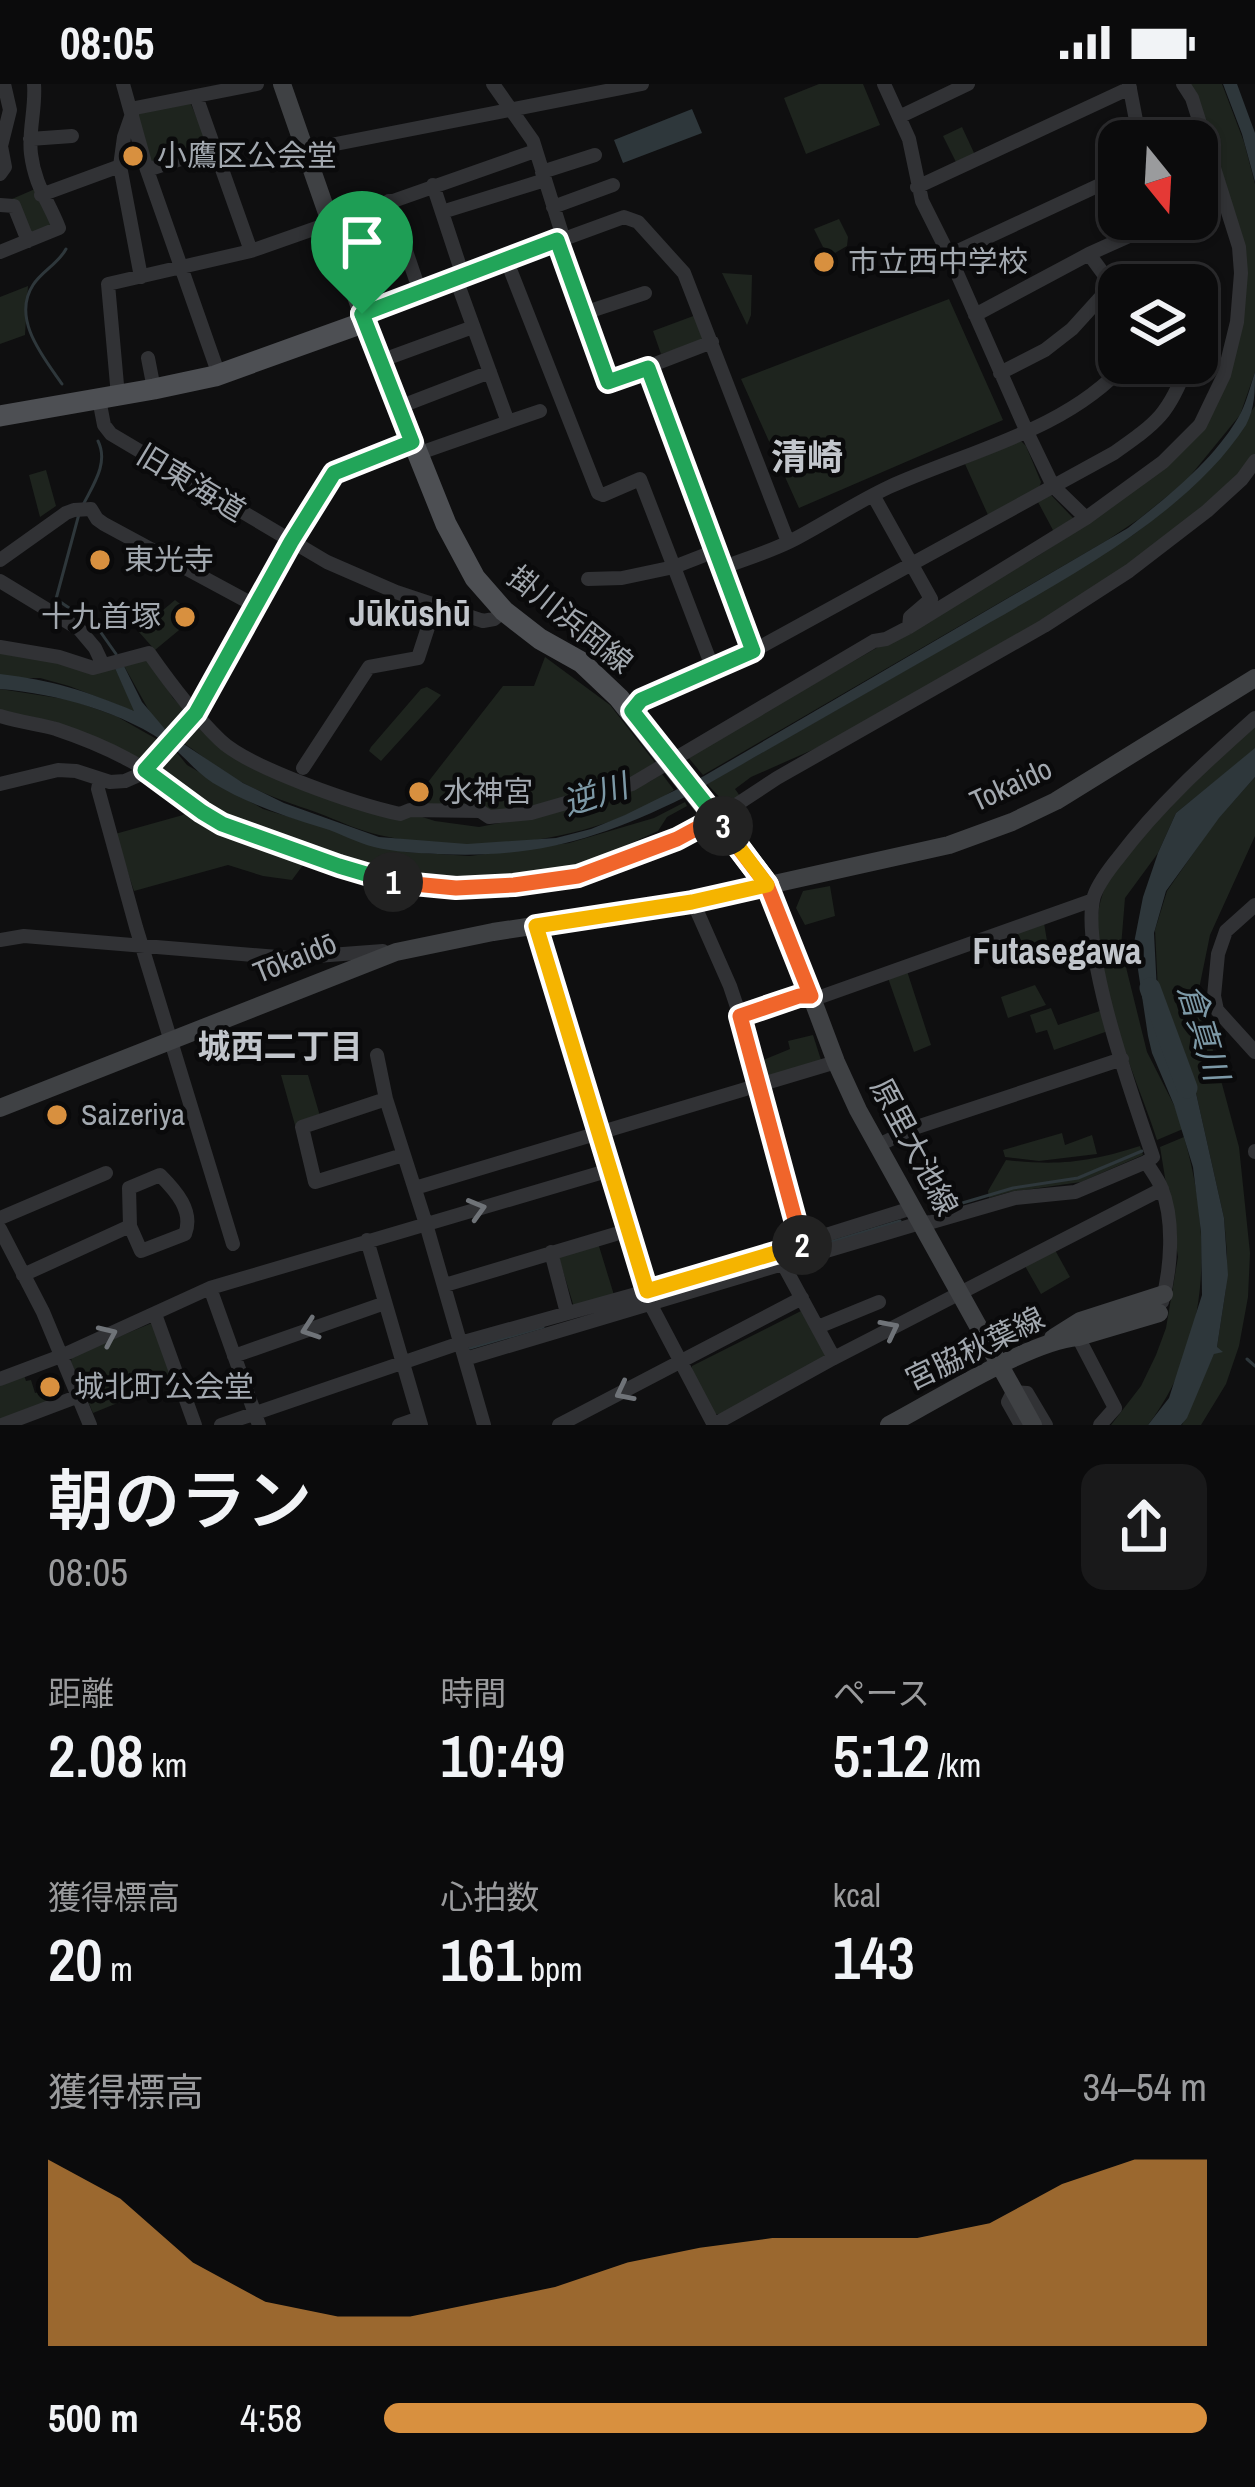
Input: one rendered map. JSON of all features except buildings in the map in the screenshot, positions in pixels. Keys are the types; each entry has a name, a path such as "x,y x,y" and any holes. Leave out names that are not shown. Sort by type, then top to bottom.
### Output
{"main road":[{"path":"0,416 219,375 363,318 282,84"},
{"name":"掛川浜岡線","path":"363,318 463,560 475,578 504,611 580,662 632,711 767,885"},
{"name":"Tokaido","path":"767,885 949,845 1024,817 1255,678"},
{"name":"Tōkaidō","path":"0,1108 354,966 431,943 692,902 767,885"},
{"name":"原里大池線","path":"767,885 836,1062 877,1146 1033,1425"},
{"path":"1028,1352 1080,1321 1161,1304"},
{"name":"宮脇秋葉線","path":"889,1425 1028,1352 1161,1304"}],"street":[{"path":"0,174 5,167 1,146 10,110 4,84"},
{"path":"0,252 59,228 37,182 30,139 36,109 34,84"},
{"path":"123,84 147,170 219,375"},
{"path":"131,112 256,84"},
{"path":"493,84 533,142 608,382 712,343"},
{"path":"305,150 642,84"},
{"path":"884,84 909,140 917,188 1027,432 1053,486 1086,518"},
{"path":"1183,84 1200,120"},
{"path":"899,117 962,85"},
{"path":"917,188 1129,86 1136,120"},
{"path":"196,96 251,251"},
{"path":"131,112 120,166 141,277"},
{"path":"30,139 72,136"},
{"path":"147,170 214,148"},
{"path":"109,397 108,284 251,251 535,151"},
{"path":"442,212 595,154"},
{"path":"41,195 120,166"},
{"path":"0,647 93,668 149,653 195,714 242,754 333,794 400,814 410,809 480,811 489,817 531,813 632,784 874,641 909,627 1086,518 1163,462 1200,425 1224,375 1237,322 1239,247 1218,178"},
{"path":"433,185 473,327 508,422"},
{"path":"553,207 613,185"},
{"path":"950,255 1098,186"},
{"path":"388,201 420,292"},
{"path":"0,205 14,206 28,241"},
{"path":"363,318 560,239 624,217 638,222 684,273 788,542"},
{"path":"975,315 1120,240"},
{"path":"1089,254 1098,267"},
{"path":"506,260 598,493 640,479 713,670"},
{"path":"584,313 645,293"},
{"path":"1000,373 1045,350 1098,306"},
{"path":"380,361 473,327"},
{"path":"148,358 154,389"},
{"path":"648,368 753,651"},
{"path":"398,407 490,372"},
{"path":"722,568 788,542 920,473 1027,432 1101,384"},
{"path":"632,711 641,700 753,651 1114,453 1152,427 1175,399 1180,384"},
{"name":"旧東海道","path":"109,397 104,424 111,434 291,542 362,578 435,607 483,621 504,611"},
{"path":"0,784 58,770 116,782 134,778 195,714 334,473 540,411"},
{"path":"0,716 89,741 146,769 222,824 378,879 426,887 514,885 578,876 677,839 1045,626 1207,512 1255,461"},
{"path":"873,494 931,599 910,617 909,627"},
{"path":"0,560 80,509 92,509 104,524 256,606"},
{"path":"588,579 622,578 674,567 715,551"},
{"path":"0,581 79,629 113,662"},
{"path":"303,768 369,667 418,658 435,607"},
{"path":"465,1359 916,1215 932,1222 1015,1198 1076,1192 1153,1157 1102,985 1093,900 1109,870 1152,815 1255,718"},
{"path":"100,779 98,789 233,1244"},
{"path":"740,1016 799,996 823,996 1093,900"},
{"path":"692,902 740,1016 804,1251"},
{"path":"1255,905 1226,931 1214,996 1217,1010 1255,1052"},
{"path":"536,926 649,1297 713,1425 1162,1189"},
{"path":"0,940 24,936 296,958 356,955 431,943"},
{"path":"296,958 306,975 304,988"},
{"path":"377,1055 484,1425"},
{"path":"877,1146 911,1129 1122,1059"},
{"path":"415,1188 836,1062"},
{"path":"386,1099 302,1127 316,1182 403,1155"},
{"path":"1146,1162 1162,1189 1171,1263 1161,1304"},
{"path":"0,1379 210,1288 610,1170"},
{"path":"0,1217 106,1173"},
{"path":"160,1175 179,1194 189,1224 185,1234 141,1251 130,1226 129,1188 160,1175"},
{"path":"23,1275 130,1226"},
{"path":"0,1228 90,1425"},
{"path":"445,1285 629,1229"},
{"path":"367,1240 420,1421 399,1425"},
{"path":"681,1288 783,1264 804,1251"},
{"path":"551,1252 567,1313"},
{"path":"783,1264 834,1358"},
{"path":"210,1288 256,1419"},
{"path":"221,1425 256,1419 460,1343 567,1313 649,1297"},
{"path":"559,1425 802,1298"},
{"path":"818,1327 879,1302"},
{"path":"234,1356 385,1303"},
{"path":"154,1314 195,1425"},
{"path":"1078,1337 1115,1408 1100,1425"},
{"path":"1022,1425 1009,1402 1013,1392 1027,1393 1046,1425"},
{"path":"2,1425 79,1396"}],"shaded area":[{"path":"819,84 863,84 880,125 806,154 784,98"},
{"path":"1183,84 1222,84 1255,184 1255,372 1240,415 1186,481 1139,519 703,775 687,756 1036,557 1095,519 1166,463 1223,378 1240,248 1218,185 1218,120 1196,120"},
{"path":"1223,84 1237,84 1255,133 1255,182 1242,134"},
{"path":"190,102 208,144 149,162 137,116"},
{"path":"692,109 702,133 623,163 614,140"},
{"path":"962,127 975,155 957,164 943,136"},
{"path":"35,189 56,227 28,238 12,199"},
{"path":"839,219 847,246 835,253 823,247 814,229"},
{"path":"722,273 752,275 747,325"},
{"path":"28,286 25,335 0,344 0,297"},
{"path":"949,299 1003,420 799,508 741,379"},
{"path":"696,315 706,340 661,354 653,331"},
{"path":"1255,372 1249,419 1220,459 1190,490 1117,546 685,797 565,843 472,855 374,847 239,797 207,779 172,747 112,715 67,700 0,689 0,674 19,676 68,687 134,711 114,666 123,664 142,702 170,735 243,783 284,803 379,837 467,844 556,838 625,815 704,776 1128,528 1215,450 1241,413"},
{"path":"1255,406 1255,461 1129,571 828,743 751,777 735,789 740,796 727,805 707,784 1133,535 1210,468"},
{"path":"1021,441 1041,482 1039,488 988,515 965,464"},
{"path":"46,470 56,506 40,517 29,475"},
{"path":"1051,495 1073,518 1054,532 1038,502"},
{"path":"175,600 196,616 155,650 138,631"},
{"path":"0,649 114,666 136,712 40,678 0,678"},
{"path":"545,657 610,705 657,765 634,779 530,811 407,809 503,686 534,686"},
{"path":"149,660 189,714 169,734 152,716 123,664"},
{"path":"427,687 441,695 381,761 369,751 371,747"},
{"path":"0,689 71,700 116,716 263,809 406,852 470,856 569,843 654,818 685,802 687,806 667,817 658,831 574,869 464,884 396,877 329,860 205,809 111,748 53,721 23,720 0,711"},
{"path":"198,721 251,763 435,821 479,827 542,815 662,774 674,790 606,823 569,834 492,844 416,841 359,829 240,781 179,740"},
{"path":"1255,722 1255,749 1176,813 1158,853 1125,898 1121,947 1147,1052 1183,1129 1157,1140 1104,983 1098,950 1103,893 1149,826"},
{"path":"1255,748 1255,777 1166,891 1154,933 1159,1030 1169,1055 1194,1084 1224,1218 1228,1275 1217,1347 1223,1352 1214,1354 1181,1425 1148,1425 1169,1398 1202,1295 1201,1232 1193,1167 1148,1036 1134,943 1143,897 1176,813"},
{"path":"1255,777 1255,836 1210,935 1200,984 1201,1006 1239,1147 1250,1253 1248,1297 1226,1384 1201,1425 1182,1425 1217,1347 1227,1253 1224,1218 1194,1084 1169,1055 1160,1033 1155,930 1167,891 1215,822"},
{"path":"190,809 277,855 306,861 292,880 228,865 134,891 115,834"},
{"path":"830,886 835,916 805,925 796,908 803,891"},
{"path":"1044,923 1049,953 1031,957 1017,933"},
{"path":"907,971 931,1045 914,1052 888,978"},
{"path":"1035,985 1046,1005 1008,1018 1001,997"},
{"path":"1051,1008 1058,1025 1100,1011 1108,1031 1054,1050 1047,1030 1036,1033 1030,1015"},
{"path":"813,1035 821,1060 766,1079 762,1076 758,1062 790,1049 788,1041"},
{"path":"281,1075 308,1075 320,1116 295,1125"},
{"path":"1062,1133 1065,1145 1092,1135 1097,1154 1039,1161 1005,1157 1003,1150"},
{"path":"1184,1137 1202,1249 1194,1323 1169,1393 1148,1425 1111,1425 1141,1386 1166,1328 1178,1257 1160,1147"},
{"path":"1140,1146 1143,1155 1081,1182 989,1198 988,1191 1006,1160 1074,1161"},
{"path":"598,1243 614,1295 574,1307 558,1255"},
{"path":"1055,1250 1070,1277 1041,1294 1025,1266"},
{"path":"801,1311 825,1358 715,1414 692,1366"},
{"path":"152,1323 174,1380 93,1413 72,1356"},
{"path":"24,1375 35,1393 43,1391 47,1403 0,1420 0,1384"}],"waterway":[{"path":"62,384 32,338 26,311 33,285 66,249"},
{"path":"83,505 101,466 98,441"},
{"path":"79,514 56,599 97,627 116,654"},
{"name":"倉真川","path":"1150,988 1187,1088"},
{"path":"932,1212 1013,1188 1078,1178 1142,1151"},
{"path":"811,1248 900,1221"},
{"path":"731,1272 802,1251"},
{"path":"470,1348 543,1327"},
{"path":"1247,1359 1255,1366"}],"place":[{"name":"小鷹区公会堂","path":"133,156"},
{"name":"市立西中学校","path":"824,262"},
{"name":"東光寺","path":"100,560"},
{"name":"十九首塚","path":"185,617"},
{"name":"水神宮","path":"419,792"},
{"name":"Saizeriya","path":"57,1115"},
{"name":"城北町公会堂","path":"50,1387"}],"district":[{"name":"清崎","path":"807,457"},
{"name":"Jūkūshū","path":"410,613"},
{"name":"Futasegawa","path":"1057,951"},
{"name":"城西二丁目","path":"280,1046"}],"route":[{"path":"362,314 412,442 334,473 196,713 145,770 222,824 378,879 426,887 514,885 578,876 677,839 716,818 767,885 811,996 740,1016 802,1244 647,1291 536,926 692,902 767,885 752,864 716,818 671,761 632,711 641,700 753,651 648,368 608,382 557,240 362,314"}],"water label":[{"name":"逆川","path":"595,794"}]}
